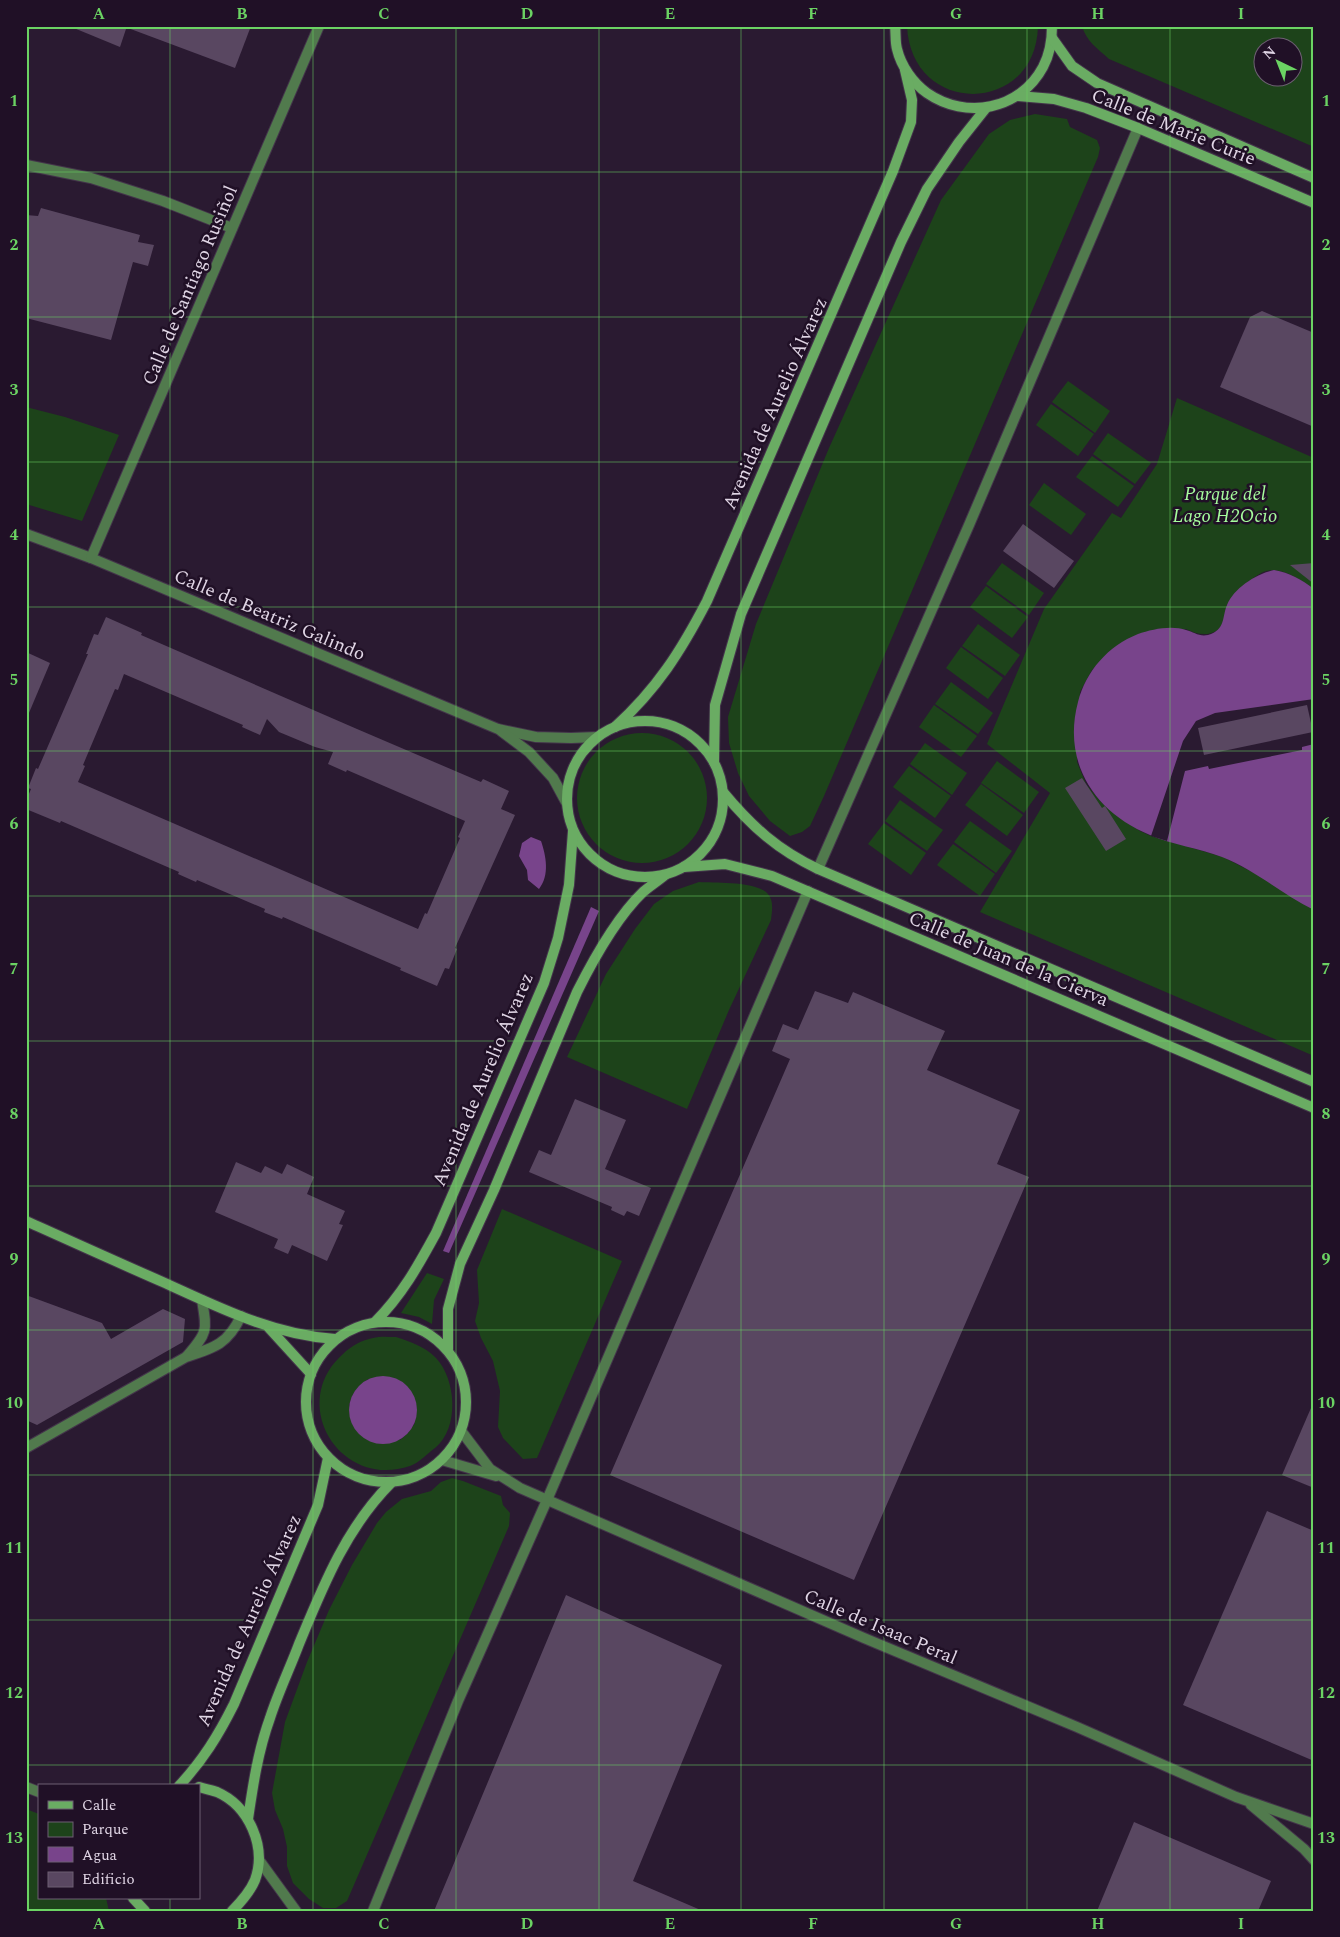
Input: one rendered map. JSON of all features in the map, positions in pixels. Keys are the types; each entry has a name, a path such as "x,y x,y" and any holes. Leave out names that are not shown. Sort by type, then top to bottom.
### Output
{"main road":[{"path":"895,26 897,49 906,70 919,87 936,99 962,108 986,108 1018,96 1033,82 1043,68 1049,52 1052,26"},
{"name":"Calle de Marie Curie","path":"1052,38 1072,66 1097,83 1314,178"},
{"name":"Avenida de Aurelio Álvarez","path":"615,727 638,706 657,684 685,642 707,601 893,171 911,122 912,100 906,70"},
{"name":"Calle de Marie Curie","path":"1018,96 1061,101 1138,128 1314,203"},
{"path":"448,1349 448,1309 460,1264 498,1181 591,963 628,909 644,892 665,875 684,867 703,852 717,830 723,792 714,762 715,705 741,614 901,242 927,188 959,142 986,108"},
{"path":"665,875 642,877 616,872 596,861 586,852 573,831 566,802 575,763 584,749 598,737 615,727 641,721 678,728 700,743 714,762"},
{"name":"Calle de Juan de la Cierva","path":"723,792 745,817 775,844 794,857 818,869 1314,1082"},
{"name":"Avenida de Aurelio Álvarez","path":"375,1322 390,1307 415,1272 436,1233 544,983 558,938 569,885 573,831"},
{"name":"Calle de Juan de la Cierva","path":"684,867 725,864 772,876 1314,1108"},
{"path":"26,1221 268,1328 311,1337 335,1339"},
{"path":"375,1322 396,1322 410,1325 437,1338 448,1349 460,1368 466,1388 467,1410 462,1432 451,1451 436,1466 417,1477 391,1482 371,1482 348,1473 328,1458 315,1440 307,1419 306,1396 311,1374 318,1360 335,1339 356,1327 375,1322"},
{"path":"268,1328 302,1362 311,1374"},
{"name":"Avenida de Aurelio Álvarez","path":"181,1784 204,1757 218,1736 234,1704 318,1505 328,1458"},
{"path":"248,1819 259,1756 270,1718 315,1604 333,1565 354,1528 379,1494 391,1482"},
{"path":"200,1787 218,1792 235,1803 248,1819 256,1838 259,1860 255,1879 246,1896 232,1911"},
{"path":"136,1900 144,1910"}],"street":[{"name":"Calle de Santiago Rusiñol","path":"91,558 318,26"},
{"path":"818,869 969,525 1138,128"},
{"path":"26,165 91,178 163,201 232,228"},
{"name":"Calle de Beatriz Galindo","path":"26,534 91,558 498,729 536,737 598,737"},
{"name":"Calle de Beatriz Galindo","path":"498,729 529,752 553,778 566,802"},
{"path":"373,1911 458,1701 547,1500 808,892"},
{"path":"186,1357 200,1341 206,1326 202,1300"},
{"path":"26,1448 186,1357 210,1349 230,1336 242,1316"},
{"name":"Calle de Isaac Peral","path":"462,1432 490,1469 504,1479"},
{"name":"Calle de Isaac Peral","path":"442,1460 504,1479 547,1500 864,1638 1077,1727 1247,1801 1314,1824"},
{"path":"26,1787 38,1792"},
{"name":"Calle de Isaac Peral","path":"1247,1801 1304,1849 1314,1860"},
{"path":"259,1860 296,1911"}],"green space":[{"path":"907,26 1038,26 1032,56 1017,77 997,90 973,94 950,90 929,77 914,56"},
{"path":"1082,26 1314,26 1314,147 1109,59 1086,36"},
{"path":"1035,114 1067,119 1070,127 1097,140 1100,148 1098,157 824,796 810,826 802,832 790,836 770,821 749,796 738,773 729,743 728,717 756,624 829,448 941,200 989,134 1010,120"},
{"path":"1068,381 1110,411 1095,433 1052,402"},
{"name":"Parque del Lago H2Ocio","path":"1177,398 1314,458 1314,589 1282,571 1274,570 1261,573 1234,595 1227,605 1225,618 1221,626 1213,633 1202,634 1186,629 1111,650 1092,670 1080,692 1077,762 1086,784 1100,801 1117,816 1140,831 1223,857 1266,879 1314,910 1314,1056 980,912 1050,793 987,744 1044,609 1112,513 1121,518 1157,464"},
{"path":"1051,404 1094,434 1078,456 1036,425"},
{"path":"26,407 65,417 119,435 82,521 26,504"},
{"path":"1108,433 1151,463 1135,484 1093,454"},
{"path":"1092,456 1134,486 1118,507 1076,477"},
{"path":"1044,483 1086,514 1071,535 1029,505"},
{"path":"1002,563 1044,593 1029,615 986,584"},
{"path":"986,586 1028,617 1012,638 970,607"},
{"path":"978,624 1020,655 1005,676 962,646"},
{"path":"961,647 1003,678 988,699 946,668"},
{"path":"951,682 993,713 978,734 935,704"},
{"path":"934,705 977,736 961,757 919,727"},
{"path":"642,733 667,738 688,752 702,773 707,798 702,823 688,844 667,858 642,863 617,858 596,844 582,823 577,798 582,773 596,752 617,738"},
{"path":"925,743 967,773 952,795 910,764"},
{"path":"997,761 1039,792 1024,813 981,783"},
{"path":"909,766 951,796 935,818 893,787"},
{"path":"981,784 1023,815 1007,836 965,805"},
{"path":"900,800 943,830 927,851 885,821"},
{"path":"970,821 1012,851 996,873 954,842"},
{"path":"884,823 926,853 911,875 868,844"},
{"path":"953,844 995,874 980,896 937,865"},
{"path":"699,882 735,883 763,890 771,900 772,910 771,920 729,1010 687,1109 567,1057 606,974 635,929 654,904 673,891"},
{"path":"502,1209 622,1261 537,1458 523,1459 503,1438 498,1427 500,1391 493,1361 481,1338 475,1321 479,1303 477,1270"},
{"path":"427,1273 444,1279 434,1300 432,1324 419,1317 401,1313"},
{"path":"396,1337 422,1347 436,1358 443,1367 451,1390 452,1416 449,1428 443,1439 417,1463 385,1470 362,1466 343,1454 329,1437 321,1417 320,1396 327,1374 346,1351 369,1339","holes":["368,1379 415,1423 400,1440 349,1406 353,1394"]},
{"path":"452,1478 501,1496 503,1505 510,1513 509,1526 347,1901 336,1908 323,1908 309,1899 293,1883 287,1866 287,1847 283,1829 275,1810 272,1793 285,1722 329,1610 352,1565 377,1523 386,1512 402,1499 431,1491 441,1482"},
{"path":"26,1809 38,1814 38,1900 106,1900 109,1911 26,1911"}],"water":[{"path":"1274,570 1295,577 1314,589 1314,910 1234,862 1150,835 1130,825 1098,799 1087,782 1079,764 1075,745 1074,724 1082,691 1093,670 1117,645 1138,634 1156,629 1180,629 1202,635 1214,633 1221,626 1227,605 1235,593 1253,578"},
{"path":"531,837 541,841 545,859 545,878 539,889 528,880 527,870 519,856 522,843"},
{"path":"591,907 599,911 449,1253 443,1251"},
{"path":"390,1376 402,1382 411,1391 417,1403 415,1423 407,1434 390,1444 376,1444 359,1434 351,1423 349,1403 359,1386 370,1378"}],"pier":[{"path":"1314,699 1314,744 1302,747 1302,750 1209,769 1208,766 1185,771 1167,841 1151,836 1183,741 1196,721 1215,713"}],"building":[{"path":"69,26 127,26 120,47"},
{"path":"128,26 251,26 235,68 128,28"},
{"path":"41,208 140,235 138,242 154,245 148,266 133,262 111,340 26,318 26,215 38,216"},
{"path":"1262,311 1314,333 1314,427 1220,387 1250,317"},
{"path":"1023,524 1074,561 1054,588 1003,551"},
{"path":"1314,563 1314,584 1290,565"},
{"path":"106,617 142,633 141,635 357,729 481,782 483,779 509,791 501,809 515,815 455,948 457,949 449,969 445,968 437,986 400,970 401,968 283,917 282,919 264,912 265,909 197,880 196,882 178,874 179,872 61,821 60,823 26,809 26,801 31,789 28,788 36,768 38,769 88,654 86,654 94,634 98,635","holes":["124,674 243,725 242,727 260,735 267,719 279,732 315,747 333,752 328,764 346,772 347,770 465,821 458,837 460,838 427,914 425,913 418,929 78,782 85,766 83,765 115,689 118,690"]},
{"path":"26,652 50,663 26,720"},
{"path":"1307,705 1313,732 1204,755 1198,728"},
{"path":"1082,778 1102,808 1105,806 1126,839 1106,851 1065,788"},
{"path":"815,991 848,1003 853,992 945,1031 927,1070 1020,1110 997,1164 1029,1177 854,1580 610,1475 790,1059 772,1051 783,1024 798,1030"},
{"path":"575,1099 626,1120 605,1169 651,1188 639,1216 627,1211 624,1216 611,1210 612,1207 529,1172 539,1150 551,1155"},
{"path":"236,1162 261,1173 265,1166 282,1174 287,1164 314,1177 307,1194 345,1211 339,1224 343,1225 327,1261 292,1245 288,1254 274,1248 278,1239 215,1212"},
{"path":"26,1295 102,1323 111,1339 163,1309 185,1319 183,1342 37,1425 26,1420"},
{"path":"1314,1401 1314,1488 1282,1475"},
{"path":"1267,1511 1314,1531 1314,1761 1183,1705"},
{"path":"566,1595 722,1665 633,1881 703,1911 434,1911"},
{"path":"1134,1822 1271,1881 1258,1911 1097,1911"}]}
